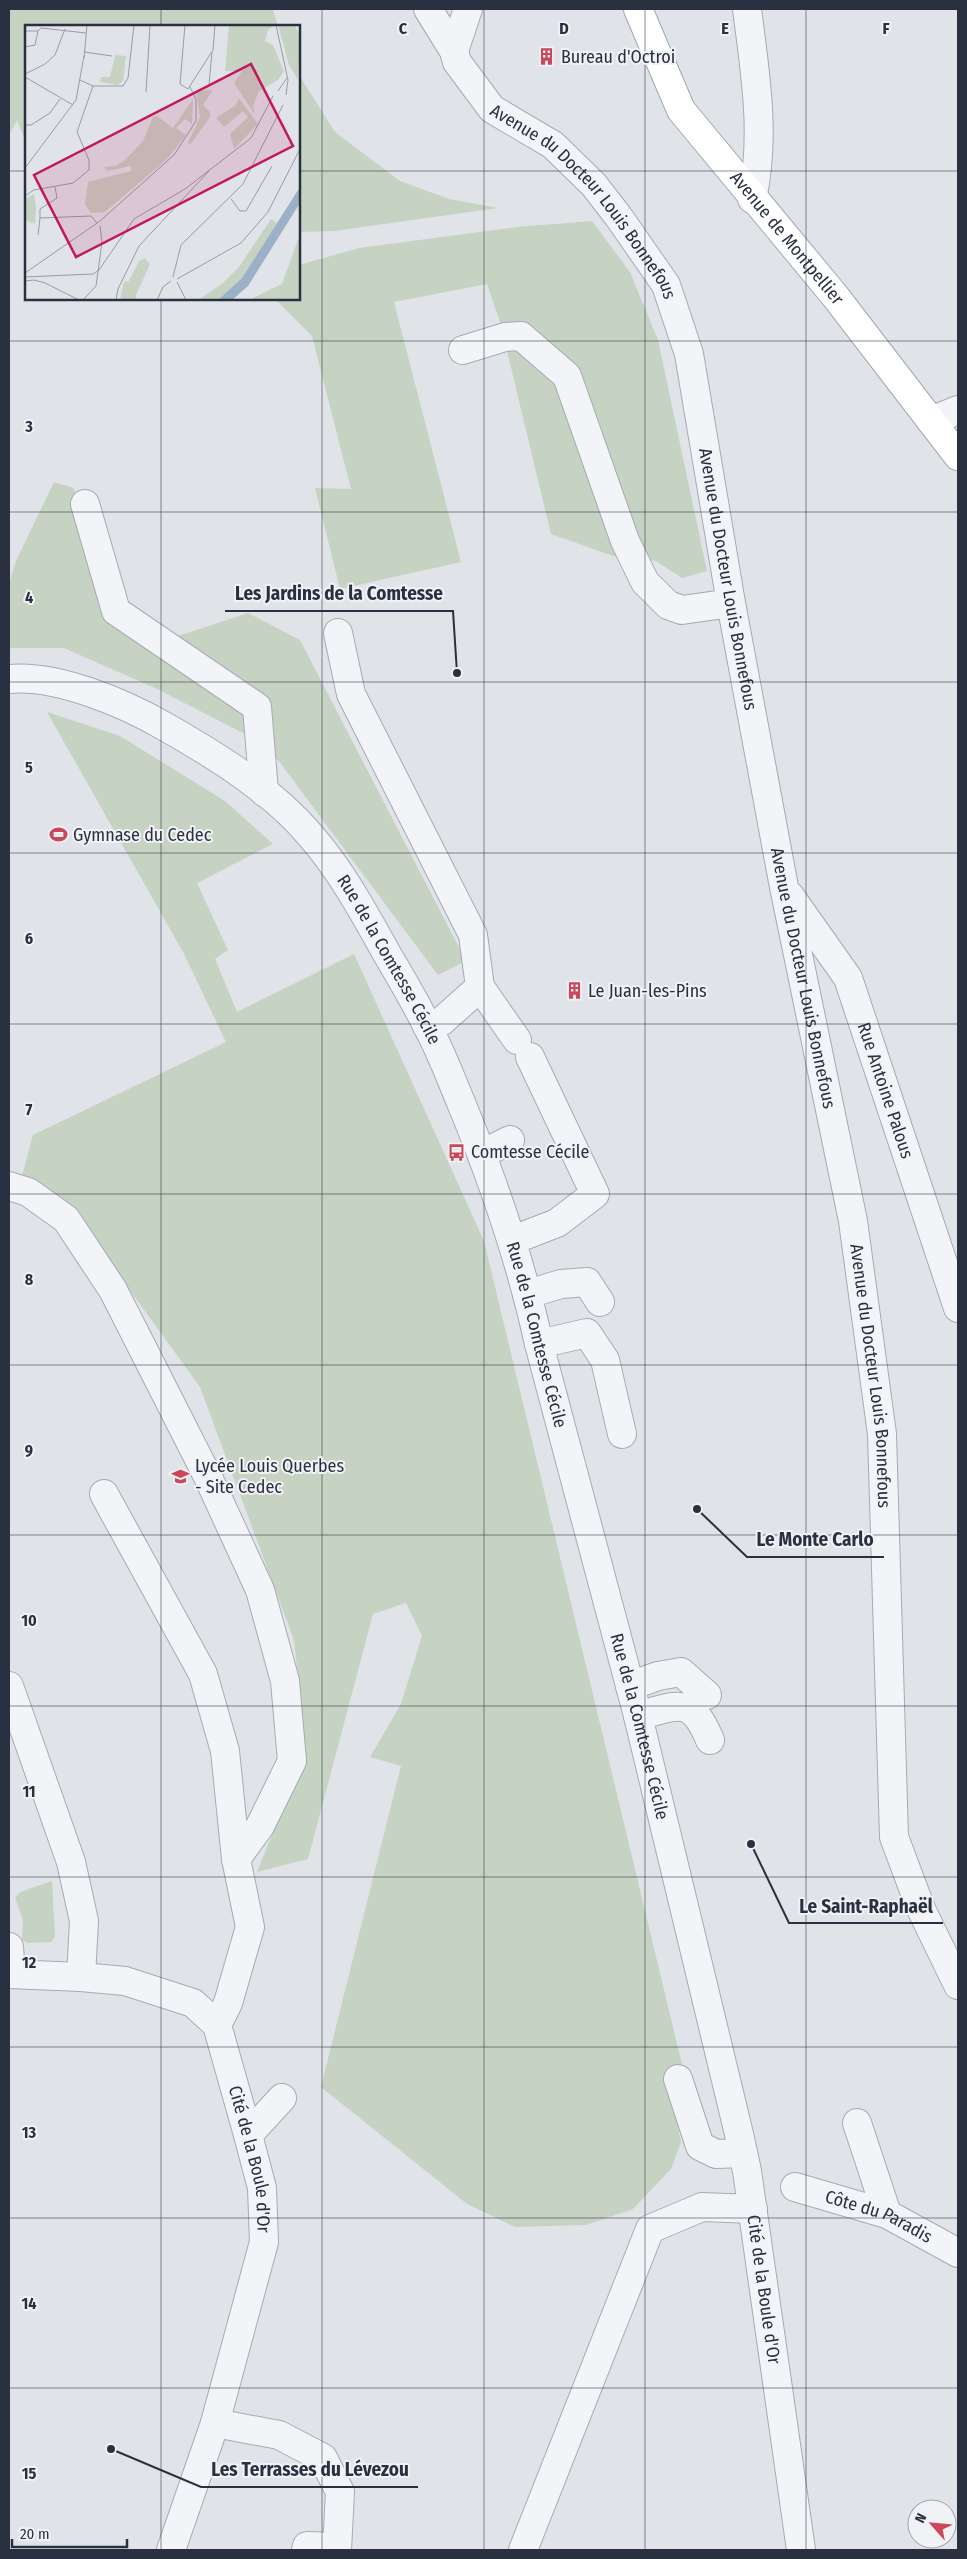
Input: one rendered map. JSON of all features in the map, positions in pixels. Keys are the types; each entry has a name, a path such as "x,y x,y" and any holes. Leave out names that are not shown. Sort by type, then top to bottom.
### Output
{"main road":[{"name":"Avenue de Montpellier","path":"638,9 681,110 752,199 835,296 958,456"}],"street":[{"name":"Avenue du Docteur Louis Bonnefous","path":"428,9 454,51 457,62 492,109 553,145 594,185 618,216 666,286 688,354 731,603 784,886 853,1221 882,1434 894,1838 921,1909 958,1985"},
{"path":"454,51 468,9"},
{"path":"748,9 760,112 756,181 752,199"},
{"path":"463,350 505,337 521,336 567,376 625,541 645,582 668,605 682,610 731,603"},
{"path":"931,421 958,410"},
{"path":"85,504 116,611 257,708 264,792"},
{"path":"338,633 351,694 473,935 480,987 523,1048 595,1194 558,1223 513,1240"},
{"name":"Rue de la Comtesse Cécile","path":"9,679 63,684 104,697 144,714 209,752 264,792 310,834 358,902 428,1027 482,1154 513,1240 528,1294 539,1344 638,1716 742,2152 752,2209"},
{"name":"Rue Antoine Palous","path":"784,886 848,978 958,1308"},
{"path":"428,1027 442,1021 480,987"},
{"path":"482,1154 510,1140"},
{"path":"9,1186 28,1192 66,1219 113,1290 208,1477 260,1590 285,1681 292,1761 260,1826 236,1859"},
{"path":"528,1294 560,1284 587,1282 600,1302"},
{"path":"539,1344 587,1333 605,1360 622,1434"},
{"path":"9,1947 10,1974 125,1981 193,2003 217,2025 228,2003 250,1927 236,1859 225,1751 203,1674 104,1494"},
{"path":"630,1686 681,1672 707,1695"},
{"path":"9,1686 71,1862 84,1921 81,1977"},
{"path":"638,1716 678,1705 692,1710 703,1723 710,1740"},
{"name":"Cité de la Boule d'Or","path":"171,2550 215,2423 264,2242 262,2188 217,2025"},
{"path":"678,2079 700,2146 716,2154 742,2152"},
{"path":"248,2135 282,2098"},
{"path":"857,2123 887,2214"},
{"name":"Côte du Paradis","path":"795,2186 887,2214 958,2253"},
{"name":"Cité de la Boule d'Or","path":"523,2550 650,2229 702,2207 752,2209 801,2550"},
{"path":"215,2423 279,2435 323,2458 340,2492 337,2549 307,2546 306,2550"}],"green space":[{"path":"9,9 273,9 278,25 25,25 25,140 17,120 9,136"},
{"path":"300,77 335,132 400,181 449,199 498,208 334,231 300,232"},
{"path":"592,221 630,272 658,340 707,571 682,578 656,561 613,556 551,534 500,322 487,284 394,302 461,562 340,589 315,488 351,489 312,336 276,300 300,300 300,265 359,248 517,227"},
{"path":"54,482 74,488 105,612 151,645 248,613 300,640 466,961 438,975 278,760 247,735 157,689 64,648 9,648 9,583 16,561"},
{"path":"47,712 120,736 225,801 273,844 197,883 228,950 215,959 237,1012 354,954 484,1241 684,2073 668,2083 681,2142 671,2169 633,2209 586,2225 515,2227 467,2204 321,2087 401,1766 370,1757 401,1704 422,1636 406,1603 373,1614 308,1859 257,1872 306,1751 294,1640 200,1387 76,1216 22,1176 33,1135 226,1042 183,952"},
{"path":"52,1881 55,1937 51,1942 28,1943 22,1940 23,1920 15,1898 20,1892"}],"place":[{"name":"Bureau d'Octroi","path":"547,57"},
{"name":"Les Jardins de la Comtesse","path":"457,673"},
{"name":"Gymnase du Cedec","path":"59,835"},
{"name":"Le Juan-les-Pins","path":"574,991"},
{"name":"Comtesse Cécile","path":"457,1152"},
{"name":"Lycée Louis Querbes - Site Cedec","path":"181,1476"},
{"name":"Le Monte Carlo","path":"697,1509"},
{"name":"Le Saint-Raphaël","path":"751,1844"},
{"name":"Les Terrasses du Lévezou","path":"111,2449"}]}
